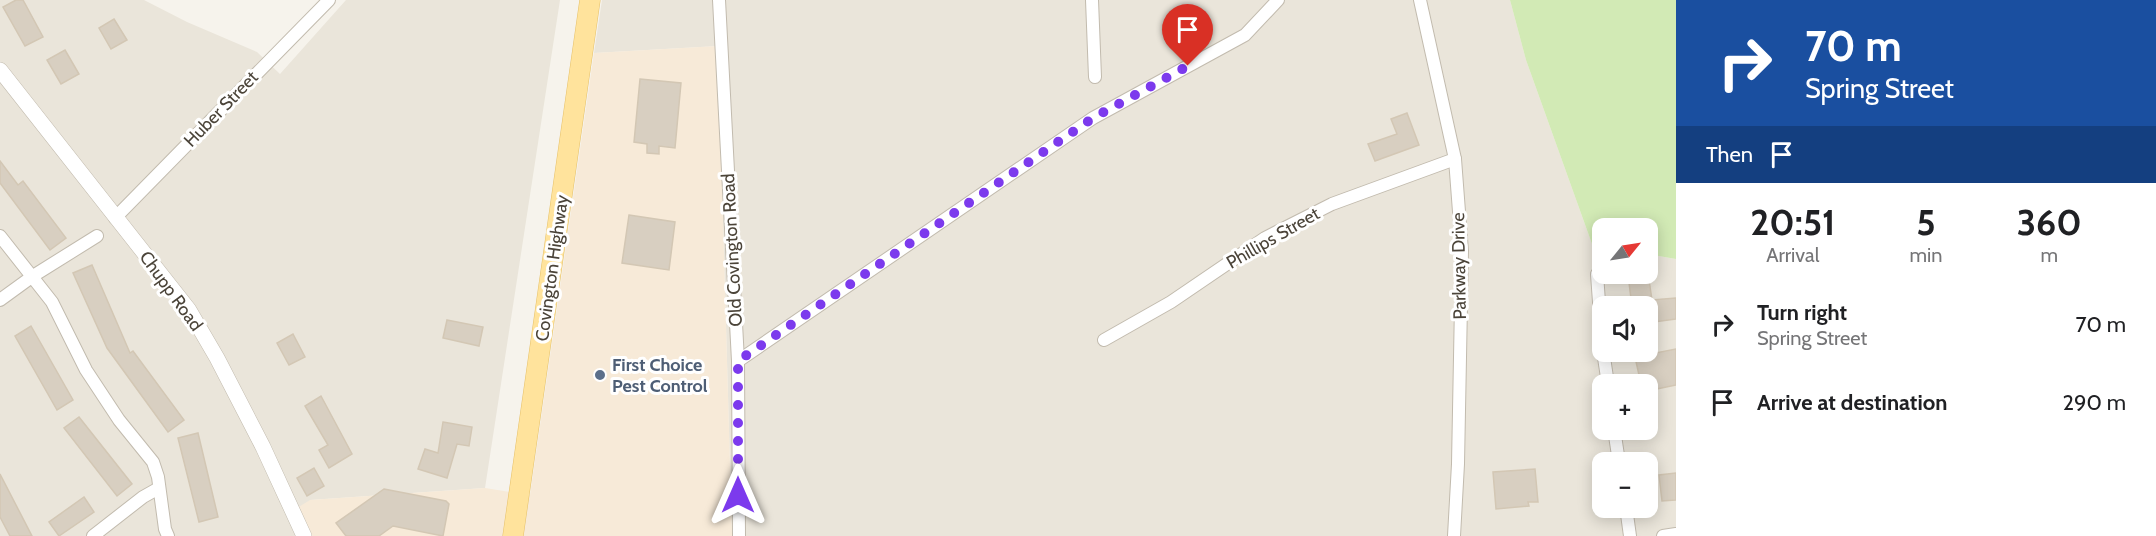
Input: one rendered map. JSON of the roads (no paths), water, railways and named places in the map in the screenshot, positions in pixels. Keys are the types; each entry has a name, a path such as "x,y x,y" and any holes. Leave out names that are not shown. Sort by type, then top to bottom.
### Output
{"main road":[{"name":"Covington Highway","path":"513,536 590,0"}],"street":[{"name":"Huber Street","path":"115,218 329,0"},
{"name":"Old Covington Road","path":"719,0 738,361 739,536"},
{"path":"1092,0 1095,77"},
{"path":"738,361 1093,118 1245,35 1278,0"},
{"name":"Parkway Drive","path":"1420,0 1455,159 1462,251 1458,464 1454,536"},
{"name":"Chupp Road","path":"0,70 189,310 217,358 263,447 304,536"},
{"name":"Phillips Street","path":"1104,340 1171,302 1265,238 1332,204 1455,159"},
{"path":"0,236 52,302 86,370 119,420 153,462 168,536"},
{"path":"0,300 33,276 97,237"},
{"path":"93,536 143,497 159,488"},
{"path":"1628,518 1630,536"},
{"path":"1664,536 1676,534"}],"place":[{"name":"First Choice Pest Control","path":"600,375"}]}
